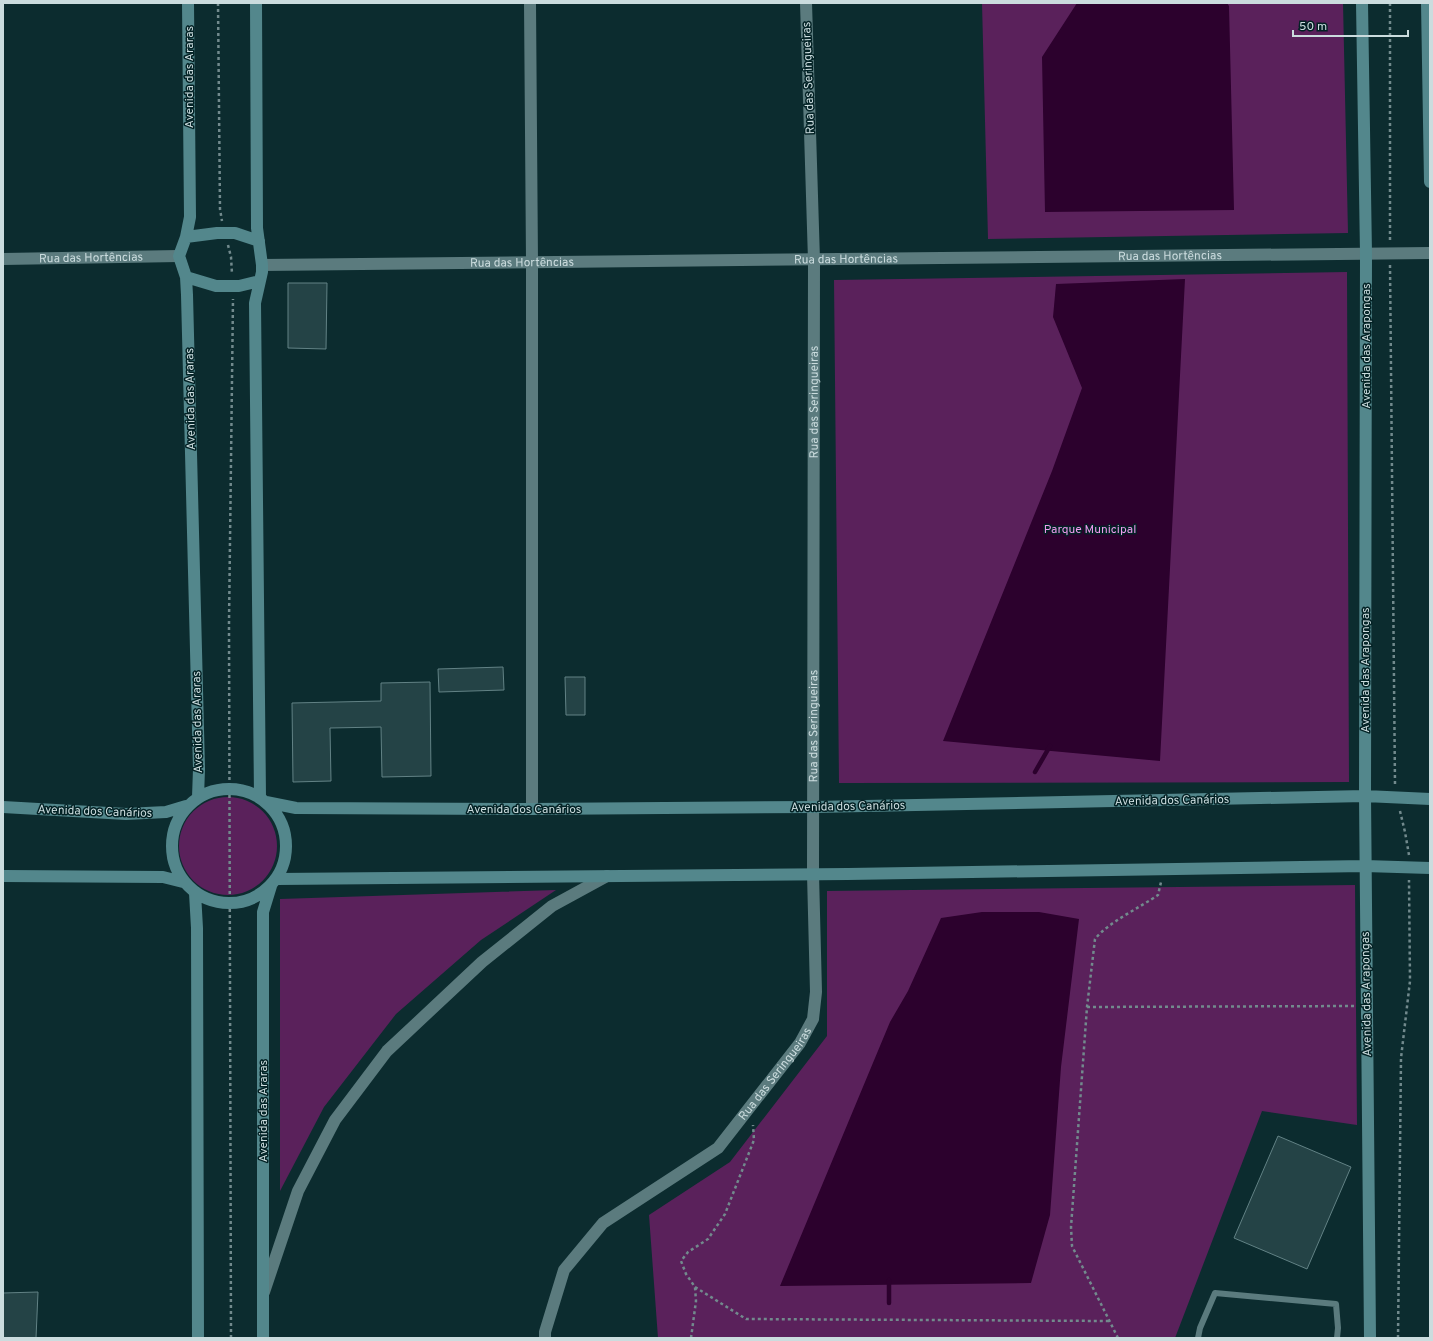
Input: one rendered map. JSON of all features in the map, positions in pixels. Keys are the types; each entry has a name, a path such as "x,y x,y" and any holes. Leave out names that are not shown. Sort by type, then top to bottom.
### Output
{"street":[{"name":"Avenida das Araras","path":"188,3 190,217 186,237 179,256 186,277 198,797"},
{"path":"256,3 257,228 262,265 255,303 255,311 263,799"},
{"path":"530,3 532,262 532,809"},
{"name":"Rua das Seringueiras","path":"544,1338 564,1270 603,1223 718,1148 800,1043 813,1019 816,992 813,874 814,260 806,3"},
{"name":"Avenida das Arapongas","path":"1362,3 1366,254 1365,866 1370,1338"},
{"path":"1427,3 1430,182"},
{"path":"186,237 235,233 259,240"},
{"name":"Rua das Hortências","path":"262,265 1430,254"},
{"name":"Rua das Hortências","path":"3,259 179,256"},
{"path":"186,277 216,286 239,286 260,281"},
{"name":"Avenida dos Canários","path":"3,807 126,814 166,812 186,806 198,797 218,789 240,789 263,799 296,808 532,809 814,807 1365,796 1430,799"},
{"name":"Avenida das Araras","path":"263,799 280,818 286,838 285,859 274,882 263,912 263,1338"},
{"path":"186,806 175,824 171,844 173,864 183,882 195,893 214,902 230,903 254,898 274,882 1365,866 1430,868"},
{"path":"3,876 163,877 183,882"},
{"path":"263,1295 298,1191 335,1120 387,1051 482,962 505,943 552,906 607,876"},
{"path":"195,893 197,928 198,1338"}],"lane":[{"path":"1198,1338 1200,1328 1215,1293 1336,1304 1338,1328 1337,1338"}],"path":[{"path":"218,3 220,209 231,257 232,286 229,623 231,1338"},
{"path":"1390,3 1390,254 1395,797 1406,832 1408,849 1410,981 1401,1058 1398,1338"},
{"path":"1118,1338 1072,1246 1071,1227 1088,1007 1095,939 1099,934 1118,920 1158,894 1161,884 1161,869"},
{"path":"1088,1007 1366,1006"},
{"path":"695,1287 746,1319 1110,1321"}],"green space":[{"path":"982,3 1343,3 1348,233 988,239"},
{"name":"Parque Municipal","path":"1347,272 1349,782 839,783 834,280"},
{"path":"218,797 238,797 247,800 263,811 274,827 277,836 277,856 274,865 263,881 247,892 238,895 218,895 201,887 193,881 187,873 179,856 179,836 187,819 193,811 201,805"},
{"path":"1355,885 1357,1125 1262,1111 1175,1338 658,1338 649,1215 730,1162 827,1036 827,891"},
{"path":"556,890 481,940 396,1014 324,1107 280,1191 280,899"}],"shaded area":[{"path":"1077,3 1227,3 1229,6 1234,210 1045,212 1042,57"},
{"path":"1185,279 1160,761 943,741 1052,471 1082,388 1053,317 1056,284"},
{"path":"982,912 1039,912 1079,919 1061,1067 1050,1215 1031,1283 780,1286 890,1022 908,991 941,918"}],"building":[{"path":"288,283 327,283 326,349 288,348"},
{"path":"503,667 504,690 439,692 438,669"},
{"path":"565,677 585,677 585,715 566,715"},
{"path":"430,682 431,776 382,777 381,727 330,728 331,781 293,782 292,703 381,701 381,683"},
{"path":"1278,1136 1351,1167 1307,1269 1234,1238"},
{"path":"38,1292 36,1338 3,1338 3,1293"}],"waterway":[{"path":"1035,772 1050,746"},
{"path":"889,1280 889,1303"}]}
